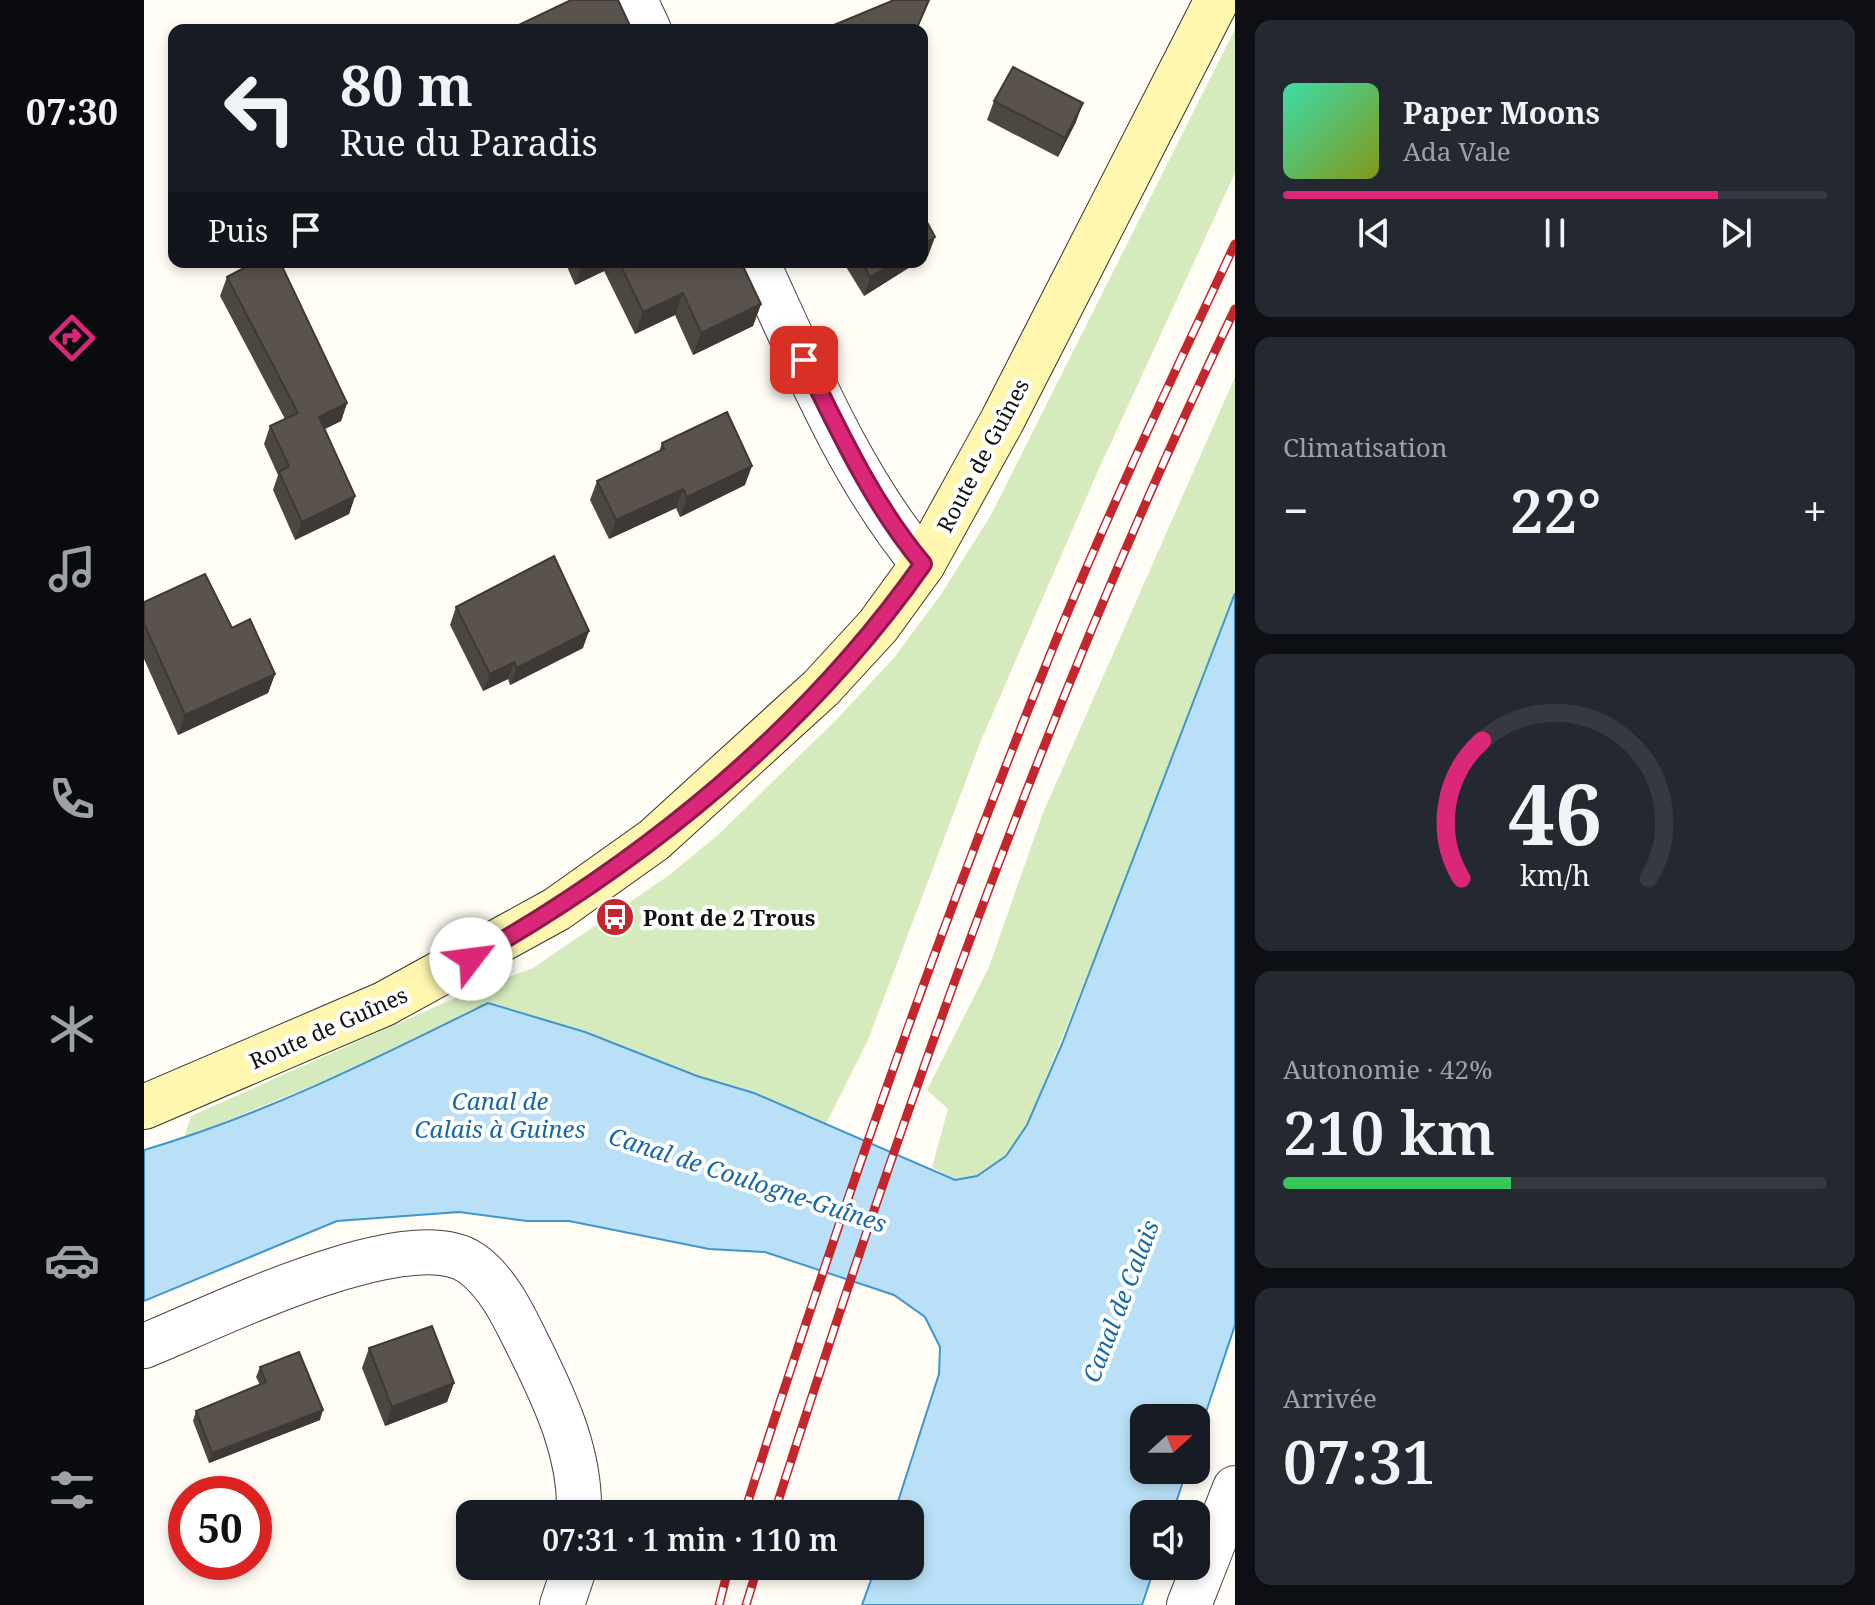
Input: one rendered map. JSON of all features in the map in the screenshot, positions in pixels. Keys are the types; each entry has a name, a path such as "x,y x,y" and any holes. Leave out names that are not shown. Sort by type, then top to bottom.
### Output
{"main road":[{"name":"Route de Guînes","path":"144,1107 424,984 517,933 606,876 701,800 821,688 878,626 923,564 1002,421 1217,0"}],"street":[{"path":"635,0 646,24"},
{"path":"760,268 873,495 896,532 923,564"},
{"path":"144,1346 350,1265 403,1253 448,1253 470,1262 487,1277 505,1304 562,1418 575,1465 578,1500"},
{"path":"1189,1605 1235,1488"},
{"path":"562,1605 570,1580"}],"green space":[{"path":"1235,29 1235,173 1097,473 982,738 868,1040 826,1124 754,1093 697,1076 585,1032 488,1003 356,1068 184,1138 191,1116 473,990 533,968 668,876 718,835 837,719 893,659 940,596 991,515"},
{"path":"1235,377 1235,593 1131,866 1027,1125 1006,1156 977,1176 955,1180 932,1167 948,1109 927,1090 989,967 1043,813"}],"water":[{"path":"1235,593 1235,1325 1209,1404 1130,1404 1130,1484 1182,1484 1177,1500 1130,1500 1130,1580 1150,1580 1142,1605 862,1605 871,1580 924,1580 924,1500 898,1500 939,1374 940,1347 925,1317 894,1295 765,1252 709,1249 569,1221 527,1221 459,1212 337,1221 144,1301 144,1150 276,1103 488,1003 585,1032 697,1076 754,1093 955,1180 977,1176 1006,1156 1027,1125 1062,1044"}],"building":[{"path":"571,0 618,0 629,24 521,24"},
{"path":"894,0 929,0 919,24 836,24"},
{"path":"1013,67 1083,103 1065,138 994,101"},
{"path":"928,224 935,237 928,241"},
{"path":"244,268 283,268 347,403 319,417 355,496 302,522 279,472 289,466 270,426 298,413 227,277"},
{"path":"622,268 744,268 761,304 701,333 683,293 643,312"},
{"path":"865,268 885,268 870,277"},
{"path":"727,412 752,466 687,497 683,489 616,520 597,481 664,449 662,443"},
{"path":"554,556 589,631 517,668 514,662 490,674 456,607"},
{"path":"205,574 232,628 250,619 275,674 185,715 144,624 144,602"},
{"path":"432,1326 454,1383 392,1407 369,1348"},
{"path":"299,1352 323,1410 212,1453 196,1411 266,1382 260,1367"}],"railway":[{"path":"749,1500 885,1092 1001,778 1111,512 1235,244"},
{"path":"779,1500 875,1207 984,903 1102,603 1235,309"},
{"path":"719,1605 725,1580"},
{"path":"746,1605 754,1580"}],"place":[{"name":"Pont de 2 Trous","path":"615,917"}],"route":[{"path":"471,959 557,909 606,876 701,800 789,720 852,656 923,564 896,532 873,495 804,360"}],"water label":[{"name":"Canal de Calais à Guines","path":"500,1114"},
{"name":"Canal de Coulogne-Guînes","path":"748,1179"},
{"name":"Canal de Calais","path":"1120,1301"}]}
